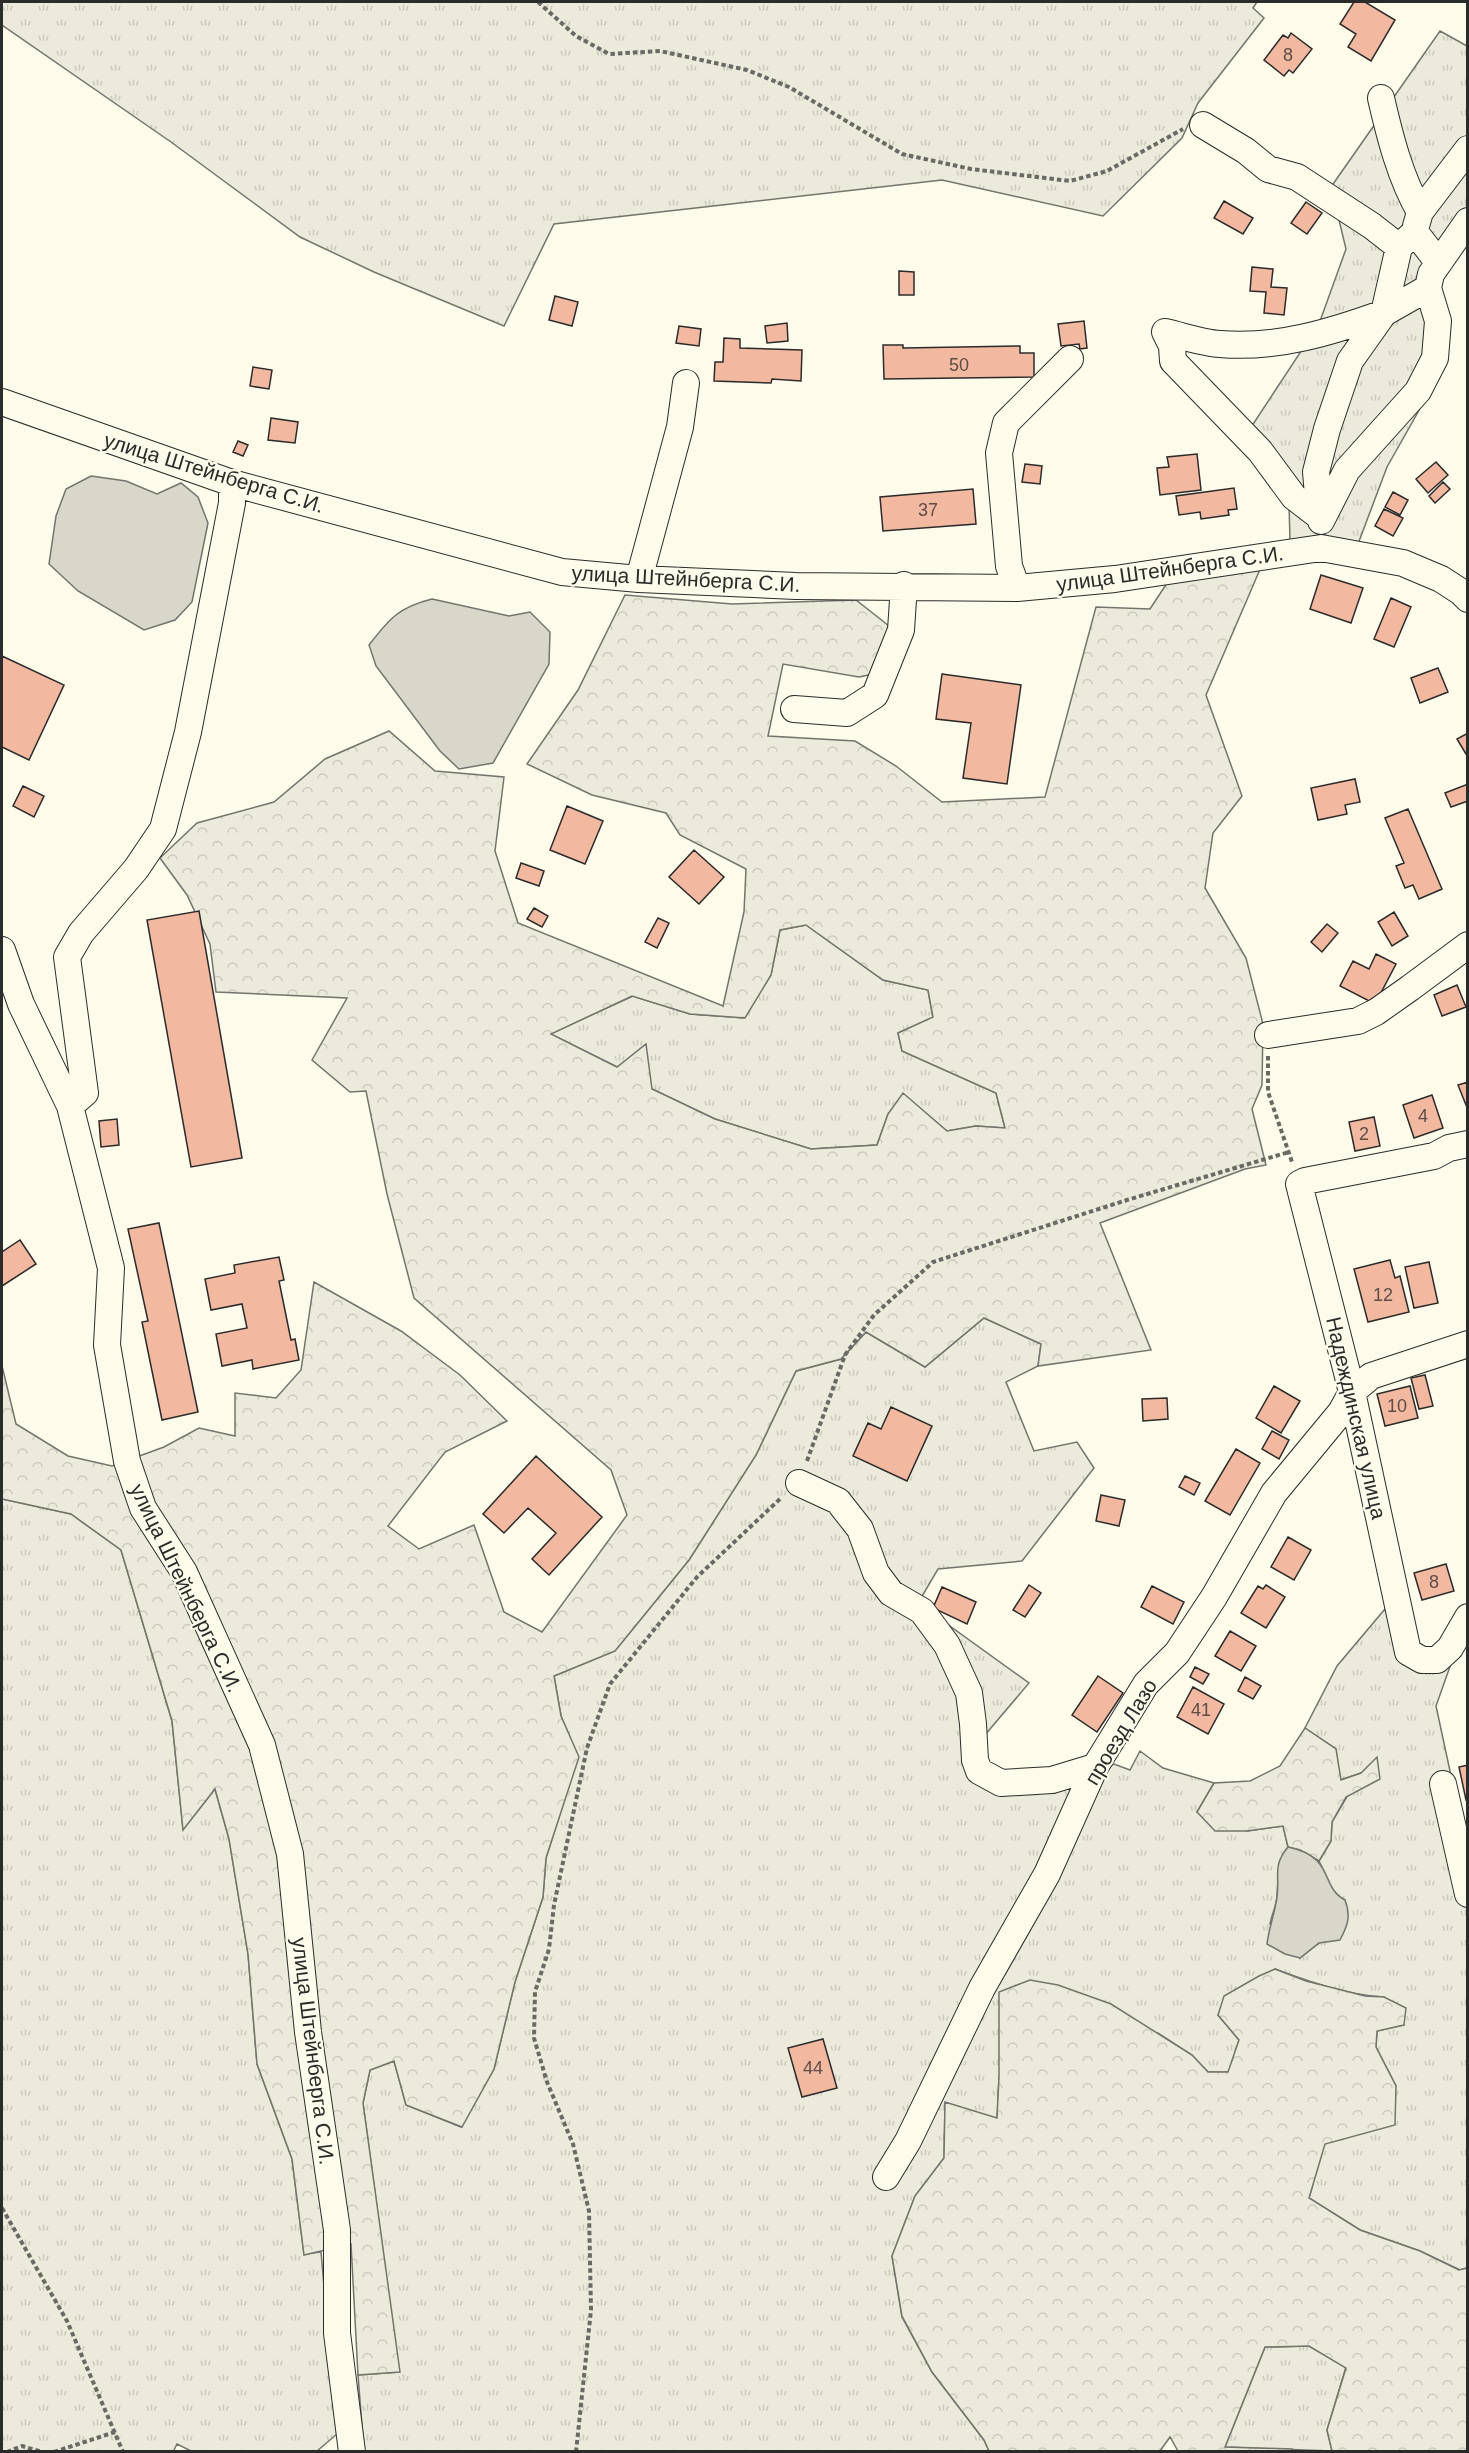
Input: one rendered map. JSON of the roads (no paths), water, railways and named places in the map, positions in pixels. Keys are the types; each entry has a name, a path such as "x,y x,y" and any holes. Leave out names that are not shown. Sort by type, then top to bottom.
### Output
{"street":[{"path":"1381,98 1390,136 1410,196 1411,231 1438,262"},
{"path":"1203,125 1246,151 1268,169 1297,177 1372,226 1411,231"},
{"path":"1321,548 1316,472 1327,429 1350,361 1384,313 1411,231 1467,149"},
{"path":"1320,517 1347,470 1418,391 1435,358 1438,321 1428,288 1431,274 1467,221"},
{"path":"1320,517 1294,498 1260,451 1173,361 1172,346 1165,332 1219,344 1259,345 1329,333 1384,313 1428,288"},
{"path":"1017,588 1009,566 999,453 1006,423 1070,359"},
{"path":"639,579 680,427 686,383"},
{"name":"улица Штейнберга С.И.","path":"2,402 232,483 562,572 639,579 796,586 904,585 1017,588 1115,579 1321,548 1403,563 1441,579 1461,592 1467,599"},
{"path":"70,1106 85,1093 67,957 81,933 136,869 163,829 188,732 232,503 232,483"},
{"path":"794,709 847,713 875,695 901,630 904,585"},
{"path":"1268,1035 1358,1022 1410,988 1467,945"},
{"name":"улица Штейнберга С.И.","path":"2,950 11,1005 70,1106 111,1268 107,1346 127,1461 143,1508 184,1572 262,1745 290,1854 308,2032 337,2230 337,2333 352,2451"},
{"name":"Надеждинская улица","path":"1467,1144 1449,1148 1434,1156 1329,1175 1305,1180 1299,1184 1352,1392 1408,1652 1422,1660 1437,1660 1450,1648 1467,1617"},
{"name":"проезд Лазо","path":"886,2177 908,2141 982,1988 1047,1874 1095,1767 1146,1684 1176,1653 1214,1597 1274,1492 1341,1412 1352,1392 1371,1376 1467,1344"},
{"path":"799,1483 838,1501 860,1529 876,1573 891,1593 922,1611 947,1645 969,1693 974,1724 975,1760 979,1771 1001,1783 1052,1780 1095,1767"},
{"path":"1443,1784 1467,1894"}]}
